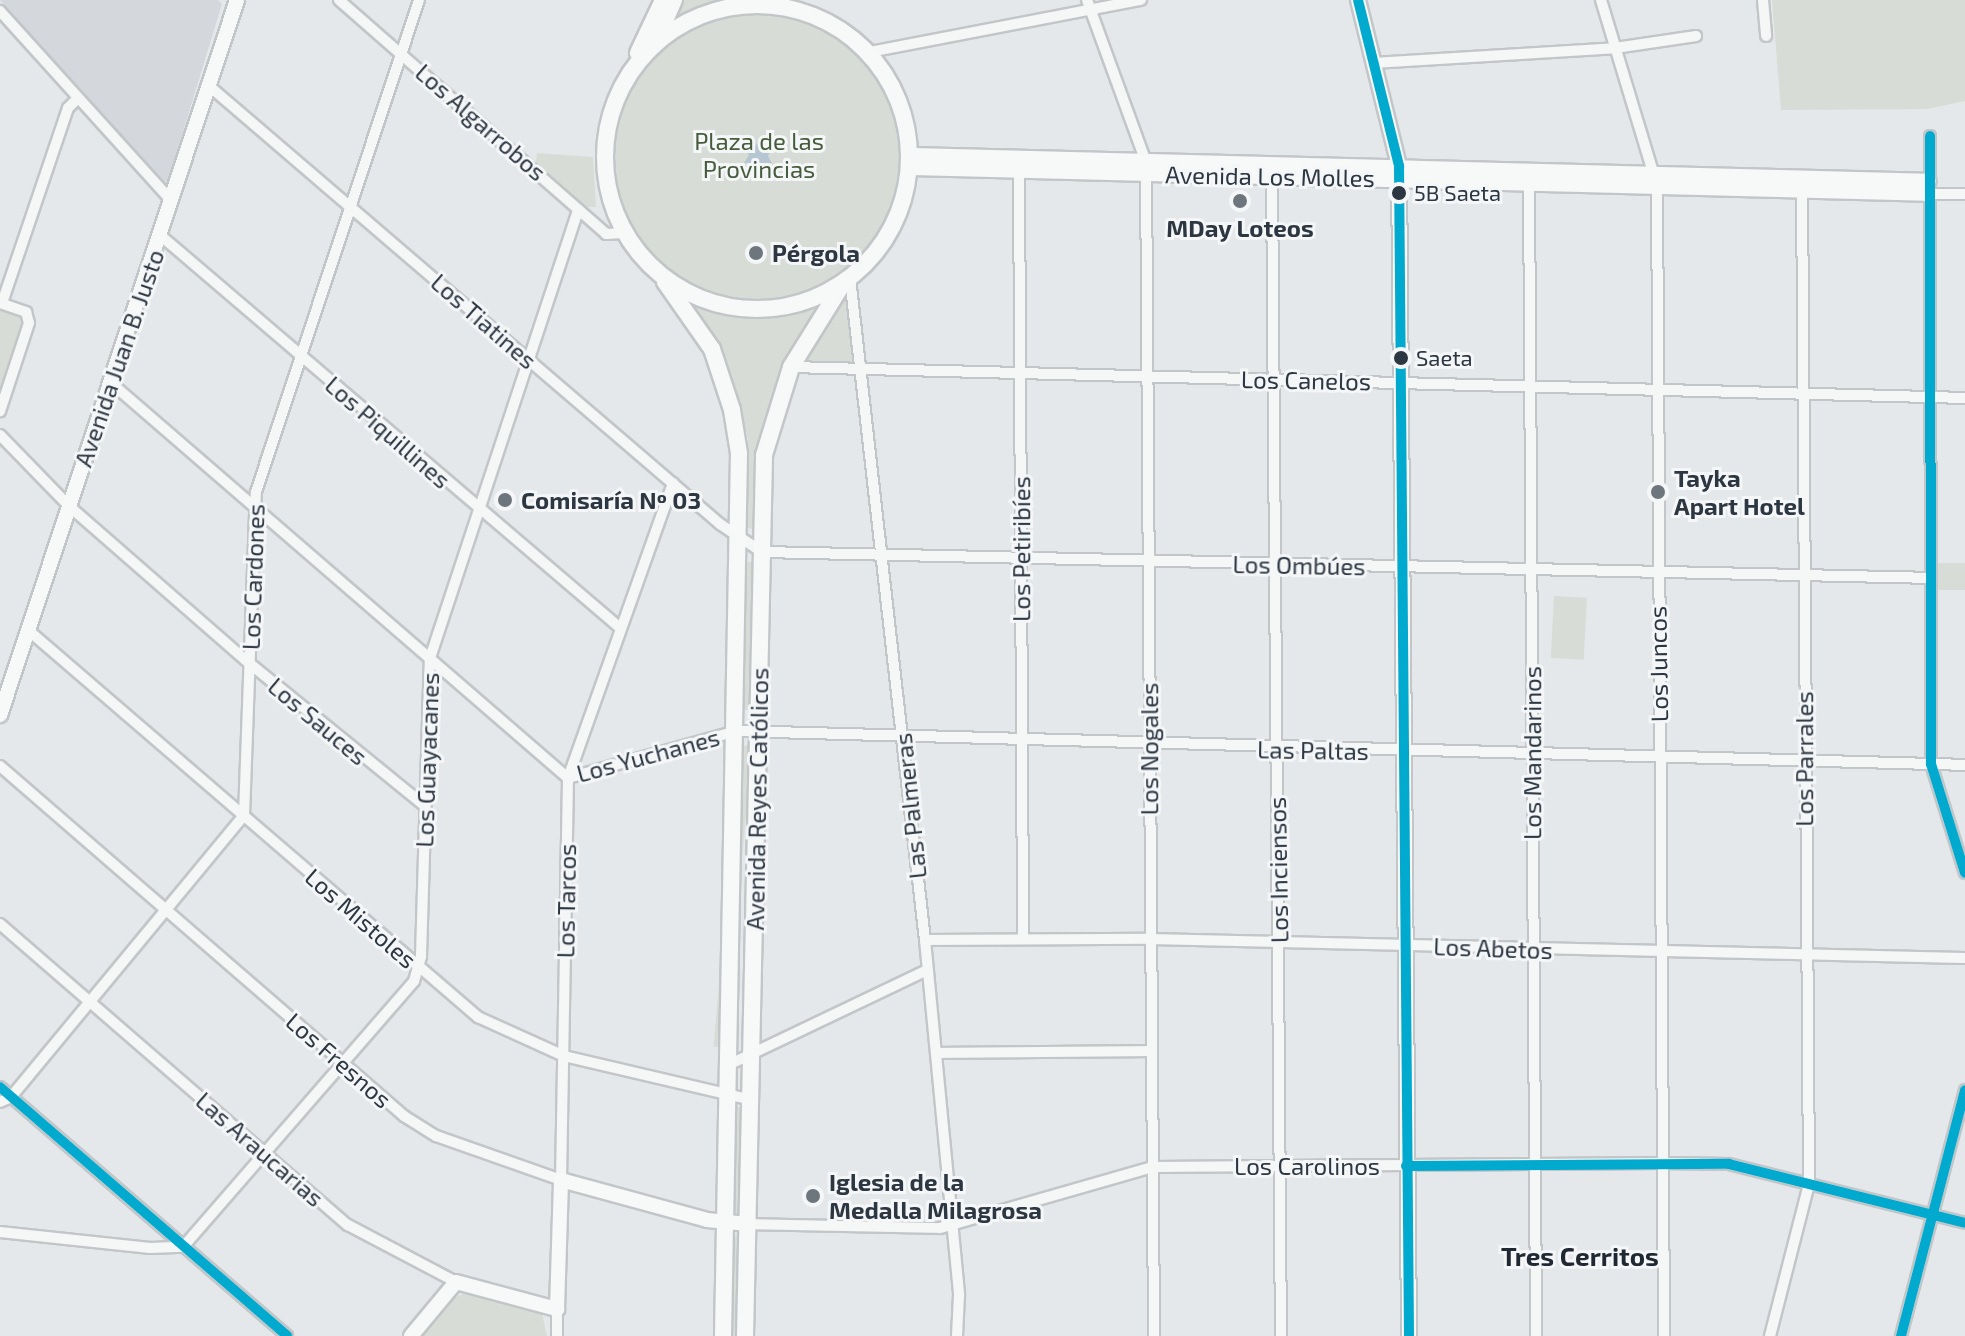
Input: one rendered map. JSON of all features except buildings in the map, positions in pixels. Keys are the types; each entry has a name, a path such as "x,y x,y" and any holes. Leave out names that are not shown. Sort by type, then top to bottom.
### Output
{"main road":[{"path":"624,233 609,186 605,132 631,65 663,0"},
{"path":"656,41 674,0"},
{"path":"805,0 870,52 901,104 912,162"},
{"path":"631,65 656,41 697,18 747,5 776,5 833,23"},
{"name":"Avenida Reyes Católicos","path":"745,1336 764,455 791,367 847,280 895,221 912,162"},
{"name":"Avenida Reyes Católicos","path":"624,233 702,331 726,388 737,433 741,541 723,1336"},
{"path":"665,282 696,297 754,307 797,303 847,280"}],"street":[{"name":"Avenida Juan B. Justo","path":"0,715 237,0"},
{"name":"Los Algarrobos","path":"339,0 606,234 624,233"},
{"name":"Los Cardones","path":"244,815 253,507 419,0"},
{"path":"870,52 1089,5 1141,0"},
{"path":"1358,0 1400,173 1409,1336"},
{"name":"Los Juncos","path":"1601,0 1655,180 1664,1336"},
{"path":"1763,0 1766,36"},
{"name":"Los Nogales","path":"1089,5 1146,168 1154,1336"},
{"path":"0,11 76,100 171,200"},
{"path":"1373,63 1615,48 1696,36"},
{"name":"Los Tiatines","path":"208,85 352,205 741,541 762,552"},
{"path":"0,411 29,323 26,312 1,303 68,108 76,100"},
{"path":"1930,136 1931,764 1965,873"},
{"name":"Avenida Los Molles","path":"912,162 1802,184 1930,188 1965,194"},
{"name":"Los Petiribíes","path":"1019,165 1023,938"},
{"name":"Los Inciensos","path":"1272,170 1281,1336"},
{"name":"Los Mandarinos","path":"1529,176 1536,1336"},
{"name":"Los Parrales","path":"1770,1336 1809,1184 1803,761 1802,184"},
{"name":"Los Guayacanes","path":"419,970 430,658 526,358 578,210"},
{"name":"Los Piquillines","path":"160,235 619,627"},
{"name":"Las Palmeras","path":"847,280 863,370 925,940 953,1226 957,1336"},
{"name":"Los Canelos","path":"791,367 1965,398"},
{"name":"Los Yuchanes","path":"110,382 568,778 736,731 758,732"},
{"name":"Los Sauces","path":"0,435 69,506 249,663 425,806"},
{"name":"Los Tarcos","path":"557,1336 568,778 619,627 673,483"},
{"name":"Los Ombúes","path":"762,552 1931,578"},
{"name":"Los Mistoles","path":"28,630 419,970 491,1025 564,1056 751,1100"},
{"name":"Las Paltas","path":"758,732 902,739 1965,765"},
{"name":"Los Fresnos","path":"0,766 342,1063 429,1132 561,1180 725,1222 748,1224"},
{"path":"0,1102 11,1097 244,815"},
{"name":"Las Araucarias","path":"0,924 363,1236 456,1282 557,1309"},
{"name":"Los Abetos","path":"925,940 1150,939 1965,958"},
{"path":"0,1232 150,1248 183,1247 419,970"},
{"path":"728,1065 927,970"},
{"path":"936,1053 1151,1051"},
{"path":"0,1087 287,1336"},
{"path":"1901,1336 1965,1090"},
{"name":"Los Carolinos","path":"748,1224 909,1230 953,1226 1115,1174 1153,1167 1662,1163 1729,1164 1965,1223"},
{"path":"411,1336 456,1282"}],"shaded area":[{"path":"0,0 218,0 222,4 168,181 159,182"}],"green space":[{"path":"678,0 797,0 807,10 769,1 735,2 669,30"},
{"path":"1772,0 1965,0 1965,101 1927,109 1781,110"},
{"name":"Plaza de las Provincias","path":"745,10 773,10 802,16 828,27 863,52 881,75 894,100 903,127 903,185 894,212 881,237 863,260 840,278 802,296 773,302 745,302 716,296 690,285 655,260 637,237 619,199 613,170 613,142 619,113 630,87 655,52 678,34 716,16"},
{"path":"537,153 593,157 596,207 586,207 536,162"},
{"path":"830,294 789,363 767,418 757,460 756,529 747,528 748,439 734,386 717,342 687,298 764,312"},
{"path":"847,296 858,363 805,364 801,361"},
{"path":"0,303 29,316 0,411"},
{"path":"745,562 755,562 755,710 745,710"},
{"path":"1932,563 1965,563 1965,590 1932,590"},
{"path":"1554,596 1587,598 1584,660 1551,658"},
{"path":"740,745 752,746 726,1048 714,1047"},
{"path":"732,1107 744,1107 744,1214 732,1214"},
{"path":"729,1235 741,1235 741,1336 729,1336"},
{"path":"465,1293 542,1314 547,1336 419,1336 451,1299"}],"water":[{"path":"759,139 763,148 772,148 768,156 772,163 763,163 758,172 753,163 744,163 749,155 744,147 754,148"}],"waterway":[{"path":"1945,760 1965,759"}],"transit line":[{"name":"5B","path":"1358,0 1399,166 1409,1336"},
{"name":"5B","path":"1930,136 1931,764 1965,873"},
{"name":"5B","path":"0,1087 287,1336"},
{"name":"5B","path":"1901,1336 1965,1090"},
{"name":"5B","path":"1406,1166 1729,1164 1965,1223"}],"place":[{"name":"5B Saeta","path":"1399,193"},
{"name":"MDay Loteos","path":"1240,201"},
{"name":"Pérgola","path":"756,253"},
{"name":"Saeta","path":"1401,358"},
{"name":"Tayka Apart Hotel","path":"1658,492"},
{"name":"Comisaría Nº 03","path":"505,500"},
{"name":"Iglesia de la Medalla Milagrosa","path":"813,1196"}],"district":[{"name":"Tres Cerritos","path":"1580,1256"}]}
